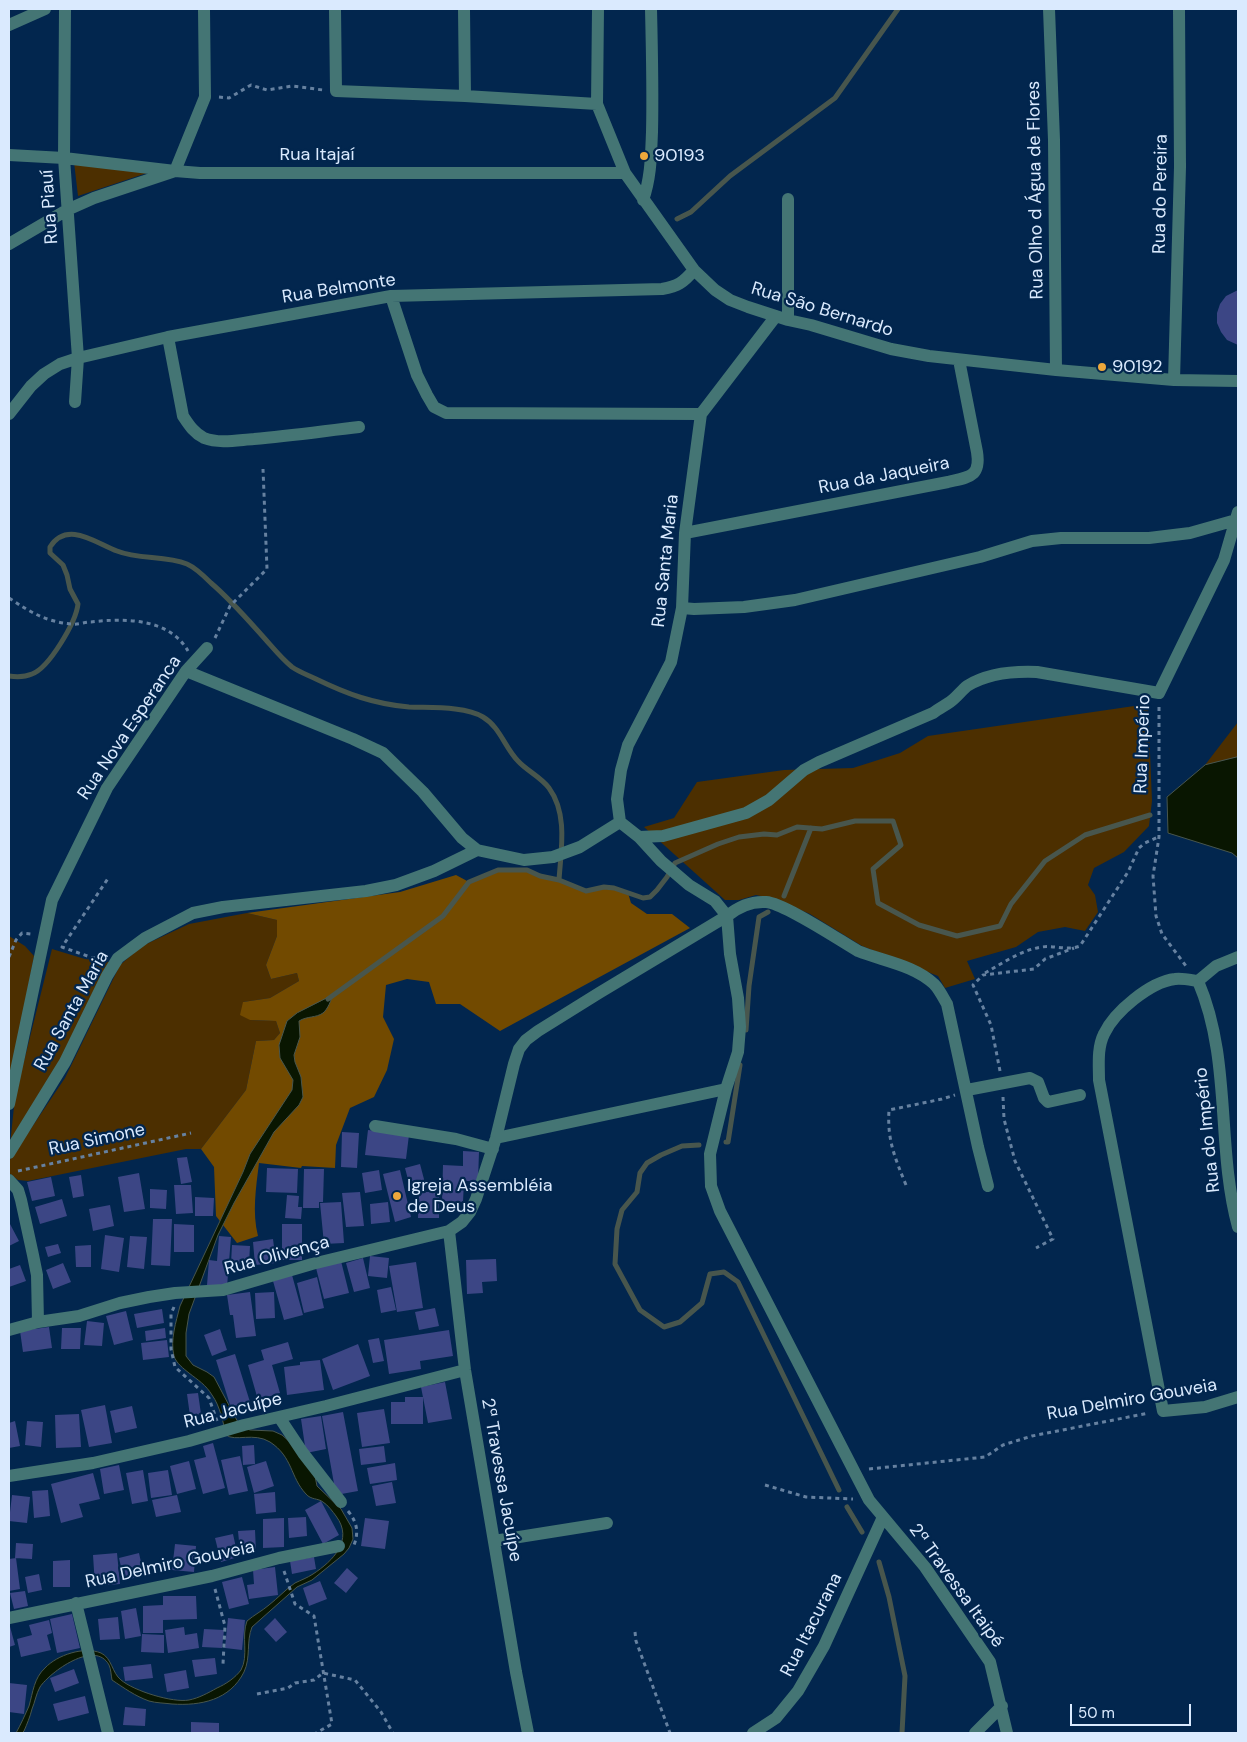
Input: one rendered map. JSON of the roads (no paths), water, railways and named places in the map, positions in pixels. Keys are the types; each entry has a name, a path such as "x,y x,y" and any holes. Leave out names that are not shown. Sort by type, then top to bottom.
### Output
{"street":[{"path":"9,25 45,9"},
{"name":"Rua Piauí","path":"65,9 64,158 78,358 74,402"},
{"path":"9,244 67,210 112,192 175,171 205,97 204,9"},
{"path":"335,9 336,91 597,104"},
{"path":"464,9 465,96"},
{"name":"Rua São Bernardo","path":"598,9 597,104 625,173 694,270 715,290 730,300 748,308 891,349 959,360 1174,380 1238,381"},
{"path":"643,200 649,184 651,156 653,105 651,9"},
{"name":"Rua Olho d Água de Flores","path":"1049,9 1054,140 1056,370"},
{"name":"Rua do Pereira","path":"1174,380 1180,167 1179,9"},
{"name":"Rua Itajaí","path":"9,155 64,158 200,173 625,173"},
{"path":"391,296 418,375 427,395 434,407 446,412 701,414 782,318 788,200"},
{"name":"Rua Belmonte","path":"9,414 31,386 44,374 60,364 168,337 391,296 662,289 677,286 686,280 694,270"},
{"path":"168,337 183,416 190,427 204,438 222,441 359,427"},
{"name":"Rua da Jaqueira","path":"686,533 948,482 968,477 976,472 979,463 959,360"},
{"name":"Rua Santa Maria","path":"620,822 617,799 621,770 628,745 671,662 682,608 686,533 701,414"},
{"path":"682,608 744,607 795,600 971,559 1032,542 1061,538 1149,538 1190,533 1237,516"},
{"name":"Rua Império","path":"639,837 663,836 746,812 769,800 812,766 837,753 932,713 950,702 965,688 989,676 1037,672 1159,694 1224,560 1237,516"},
{"name":"Rua Nova Esperanca","path":"9,1104 52,900 107,788 190,667 207,648"},
{"path":"190,667 354,738 384,753 423,792 462,838 477,850 524,860 553,857 580,847 620,822 639,837 663,863 715,901 728,916 730,954 738,998 740,1027 738,1052 726,1089 494,1143 375,1126"},
{"name":"Rua Santa Maria","path":"9,1153 65,1062 107,976 118,958 145,938 192,914 223,908 366,891 396,885 434,871 477,850"},
{"name":"Rua Olivença","path":"9,1330 38,1322 79,1316 120,1303 180,1292 224,1290 312,1264 448,1231 462,1222 470,1212 483,1180 494,1143 514,1064 519,1049 526,1040 728,916 736,909 745,905 765,902 773,903 858,951 914,970 925,976 935,985 947,1004 988,1186"},
{"path":"1198,980 1216,966 1238,957"},
{"name":"Rua Delmiro Gouveia","path":"1198,980 1175,979 1158,984 1130,1002 1104,1034 1100,1049 1099,1080 1163,1411 1205,1407 1238,1397"},
{"name":"Rua do Império","path":"1198,980 1214,1029 1223,1096 1228,1176 1238,1227"},
{"path":"967,1090 1030,1078 1038,1082 1044,1098 1048,1102 1080,1095"},
{"name":"2ª Travessa Itaipé","path":"726,1089 710,1154 710,1186 720,1211 869,1500 925,1568 990,1662 1007,1733"},
{"path":"12,1176 21,1200 34,1255 37,1275 38,1322"},
{"name":"2ª Travessa Jacuípe","path":"448,1231 464,1370 528,1733"},
{"name":"Rua Jacuípe","path":"9,1476 94,1462 189,1441 244,1425 464,1370"},
{"path":"279,1417 321,1478 341,1502"},
{"name":"Rua Itacurana","path":"753,1733 776,1718 798,1692 824,1646 883,1517"},
{"path":"494,1541 606,1523"},
{"name":"Rua Delmiro Gouveia","path":"9,1618 212,1576 280,1558 339,1546"},
{"path":"76,1603 108,1733"},
{"path":"975,1733 1002,1706"}],"waterway":[{"path":"677,219 691,212 730,176 835,98 898,9"},
{"path":"9,676 29,675 39,670 61,644 76,612 78,604 70,589 63,565 50,553 50,547 57,539 73,534 91,539 125,554 179,561 200,572 226,596 292,667 361,698 396,706 447,708 467,711 476,713 489,721 513,756 546,784 555,798 559,809 562,832 559,880"},
{"path":"328,999 443,916 469,882 498,870 527,870 586,891 604,887 614,888 643,898 650,897 657,890 675,863 739,837 764,834 777,835 797,827 822,829 855,821 893,821 901,845 873,869 878,903 919,925 957,936 1000,926 1011,904 1045,861 1085,835 1150,815"},
{"path":"784,896 811,828"},
{"path":"746,1030 749,986 759,917 768,912"},
{"path":"726,1142 728,1142 740,1065"},
{"path":"699,1145 682,1146 647,1163 640,1173 637,1192 622,1210 617,1229 615,1264 640,1310 664,1327 680,1322 702,1303 710,1274 724,1272 738,1282 839,1490"},
{"path":"847,1507 862,1532"},
{"path":"879,1562 889,1597 905,1676 902,1733"}],"place":[{"name":"90193","path":"644,156"},
{"name":"90192","path":"1102,367"},
{"name":"Igreja Assembléia de Deus","path":"397,1196"}]}
